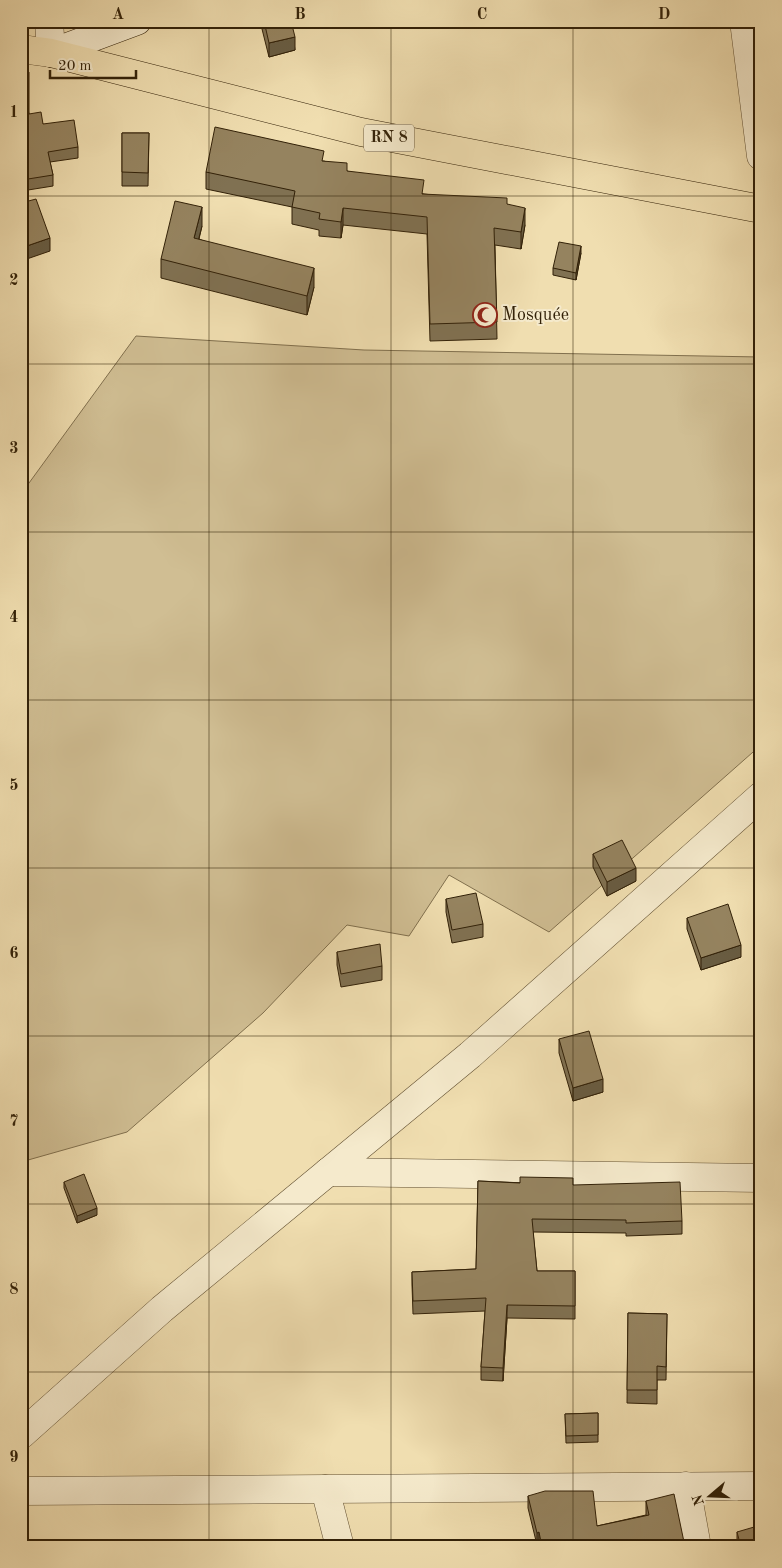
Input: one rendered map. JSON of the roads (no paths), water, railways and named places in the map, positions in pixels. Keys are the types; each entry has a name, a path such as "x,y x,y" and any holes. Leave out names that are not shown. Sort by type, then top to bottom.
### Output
{"main road":[{"name":"RN 8","path":"21,49 51,53 361,132 761,209"}],"street":[{"path":"49,21 51,53 137,21"},
{"path":"744,21 761,156"},
{"path":"21,1435 162,1309 470,1054 756,808"},
{"path":"328,1172 761,1178"},
{"path":"686,1486 697,1547"},
{"path":"21,1491 761,1486"},
{"path":"325,1488 340,1547"}],"place":[{"name":"Mosquée","path":"485,315"}]}
